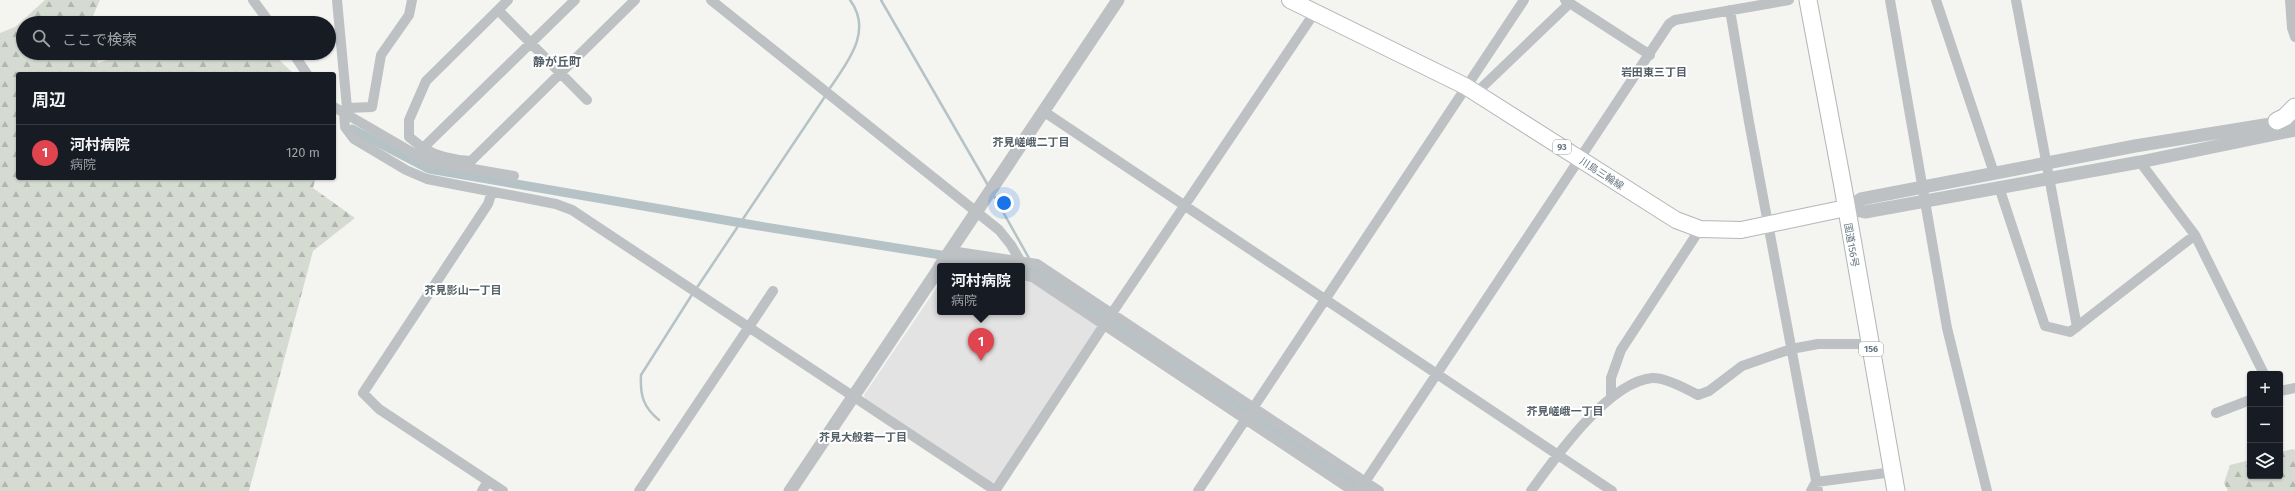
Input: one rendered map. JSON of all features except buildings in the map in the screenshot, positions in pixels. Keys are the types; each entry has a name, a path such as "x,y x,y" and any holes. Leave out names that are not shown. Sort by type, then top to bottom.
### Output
{"highway":[{"name":"国道156号","path":"1808,0 1896,491"},
{"path":"2277,121 2285,118 2295,107"}],"main road":[{"name":"川島三輪線","path":"1290,0 1471,90 1581,158 1676,220 1700,229 1741,230 1846,208"}],"street":[{"path":"253,0 265,16"},
{"path":"337,0 345,127 354,138 406,170 428,179 556,204 572,210 695,290 996,491 1104,325 1315,12"},
{"path":"345,111 372,107 381,55 409,15 412,0"},
{"path":"508,0 426,81 409,120 408,137 432,153 470,165 514,176"},
{"path":"423,148 574,0"},
{"path":"470,165 560,73 635,0"},
{"path":"942,263 1118,0"},
{"path":"1198,491 1325,298 1471,90 1524,0"},
{"path":"1359,491 1650,56 1668,24 1675,20 1788,0"},
{"path":"1890,0 1948,328 1965,407 1987,491"},
{"path":"1936,0 1994,173"},
{"path":"2016,0 2048,164 2077,327"},
{"path":"2290,0 2292,28 2295,37"},
{"path":"1471,90 1571,2 1650,56"},
{"path":"716,4 999,230 1012,245 1021,262"},
{"path":"498,10 587,100"},
{"path":"1730,10 1749,122 1770,225 1815,488 1893,472"},
{"path":"298,60 306,72"},
{"path":"336,108 345,111 427,161 470,165"},
{"path":"1043,111 1612,491"},
{"path":"1924,195 1994,173 2277,121 2295,120"},
{"path":"1846,208 1861,199 1924,195 1999,187 2140,162 2295,130"},
{"path":"2140,162 2195,235 2263,371"},
{"path":"1999,187 2045,326 2070,332 2195,235"},
{"path":"492,192 488,204 363,393 379,409 503,491"},
{"path":"1611,397 1611,378 1621,350 1700,229"},
{"path":"951,251 1037,264 1379,491"},
{"path":"790,491 937,271"},
{"path":"1025,276 1034,278 1353,491"},
{"path":"639,491 773,291"},
{"path":"1531,491 1558,455 1621,388 1652,378 1682,386 1698,395 1708,391 1742,366 1791,349 1818,344 1870,344"},
{"path":"2283,390 2295,388"},
{"path":"2216,413 2247,401"},
{"path":"482,491 488,481"}],"shaded area":[{"path":"1025,282 1033,283 1097,324 1098,327 997,481 992,483 865,398 864,395 937,287 937,315 1025,315"}],"green space":[{"path":"45,0 100,0 93,16 27,16"},
{"path":"16,26 16,60 97,60 98,63 107,60 279,60 292,72 16,72 16,180 315,180 313,188 355,218 313,251 249,491 0,491 0,33"},
{"path":"2293,449 2295,450 2295,491 2228,491 2224,483 2230,465 2247,461 2247,479 2283,479 2283,451"}],"waterway":[{"path":"828,91 849,59 855,47 858,36 859,24 857,12 850,0"},
{"path":"881,0 989,187"},
{"path":"696,289 826,95"},
{"path":"352,129 429,169 753,225 991,263"},
{"path":"993,194 1030,260"},
{"path":"1025,269 1034,271 1368,491"},
{"path":"659,420 646,405 642,395 641,375 693,293"}],"place":[{"name":"河村病院","path":"981,361"}],"district":[{"name":"静が丘町","path":"557,62"},
{"name":"岩田東三丁目","path":"1654,72"},
{"name":"芥見嵯峨二丁目","path":"1031,142"},
{"name":"芥見影山一丁目","path":"463,290"},
{"name":"芥見嵯峨一丁目","path":"1565,411"},
{"name":"芥見大般若一丁目","path":"863,437"}]}
